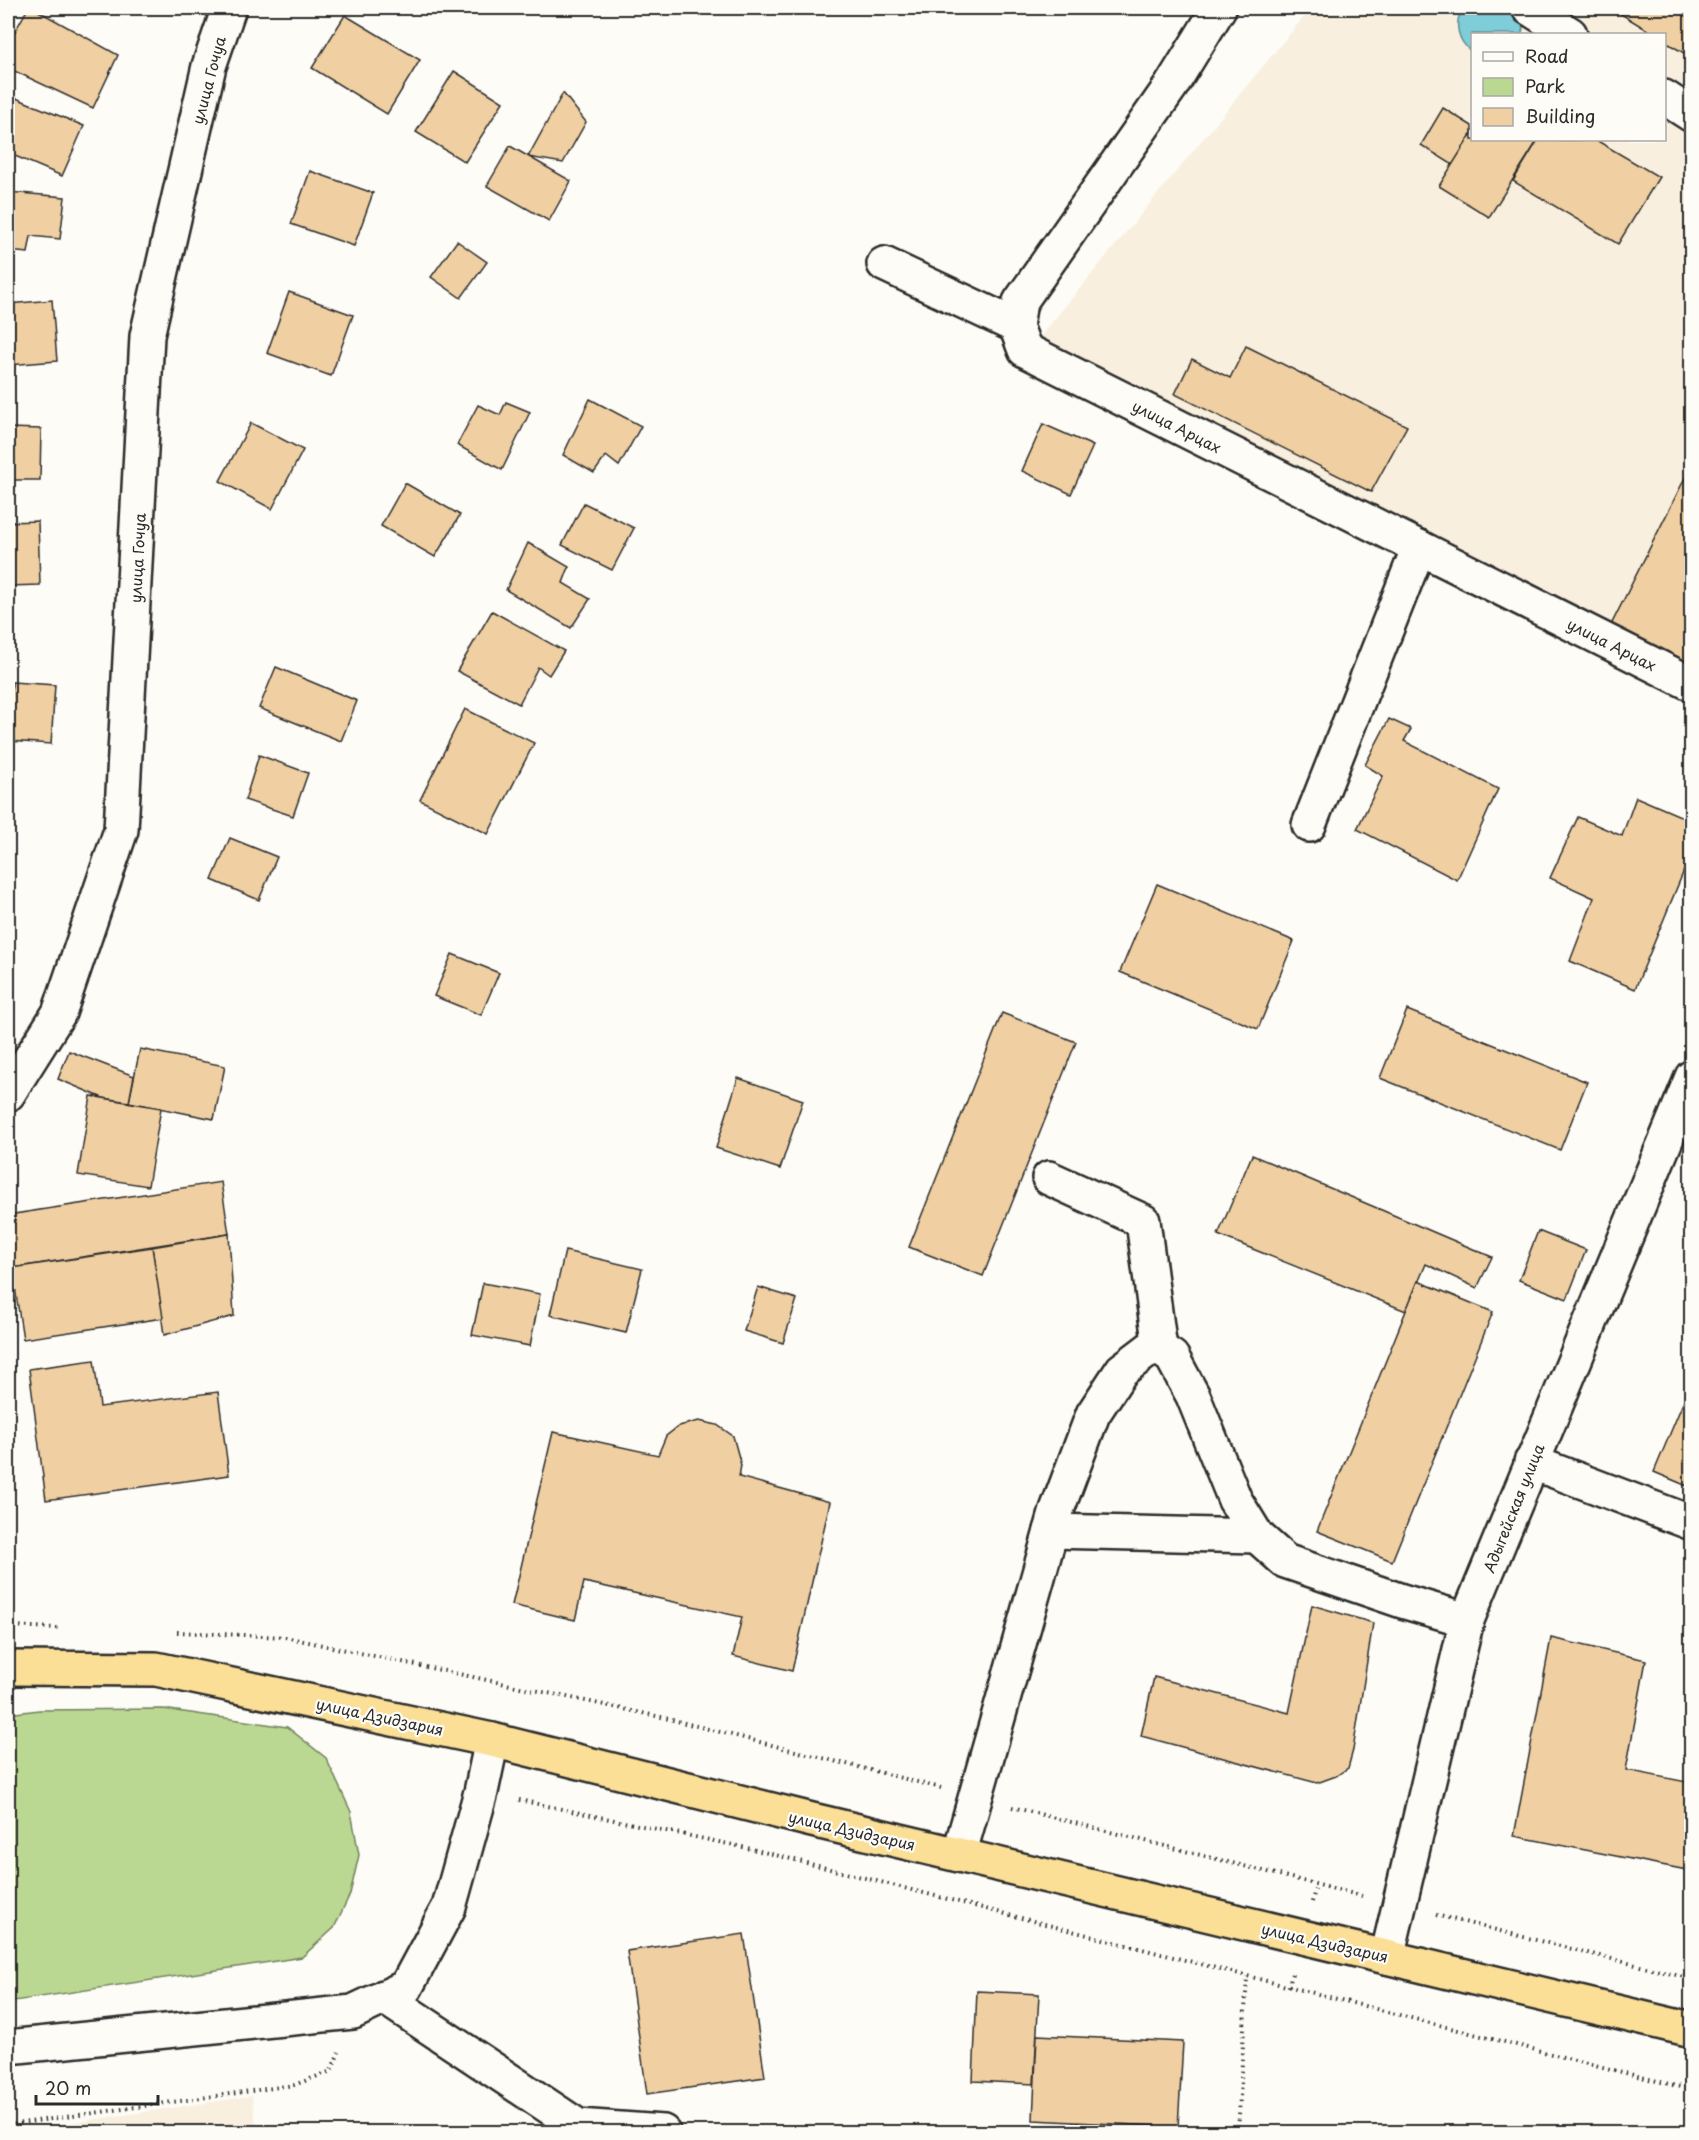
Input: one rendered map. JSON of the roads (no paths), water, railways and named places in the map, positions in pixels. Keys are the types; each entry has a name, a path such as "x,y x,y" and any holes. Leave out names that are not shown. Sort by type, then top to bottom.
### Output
{"highway":[{"name":"улица Дзидзария","path":"8,1668 156,1669 492,1740 959,1855 1692,2030"}],"street":[{"name":"улица Гочуа","path":"8,1094 59,1013 121,830 147,336 210,66 229,8"},
{"path":"884,264 1016,326 1020,302 1171,86 1219,8"},
{"path":"1529,8 1568,33"},
{"path":"1666,98 1692,115"},
{"name":"улица Арцах","path":"1016,326 1025,350 1692,684"},
{"path":"1309,825 1419,547"},
{"name":"Адыгейская улица","path":"1387,1957 1467,1620 1692,1077"},
{"path":"1049,1178 1143,1221 1160,1349"},
{"path":"959,1855 1051,1532 1093,1414 1122,1370 1141,1353 1151,1348 1160,1349 1172,1357 1193,1396 1235,1500 1257,1536 1285,1561 1402,1601 1467,1620"},
{"path":"1531,1462 1692,1522"},
{"path":"1051,1532 1257,1536"},
{"path":"8,2047 353,2012 406,1987 449,1907 481,1792 492,1740"},
{"path":"384,1997 578,2126 663,2133"}],"water":[{"path":"1462,8 1519,8 1524,20 1522,33 1471,33 1471,51 1463,43 1458,32"}]}
